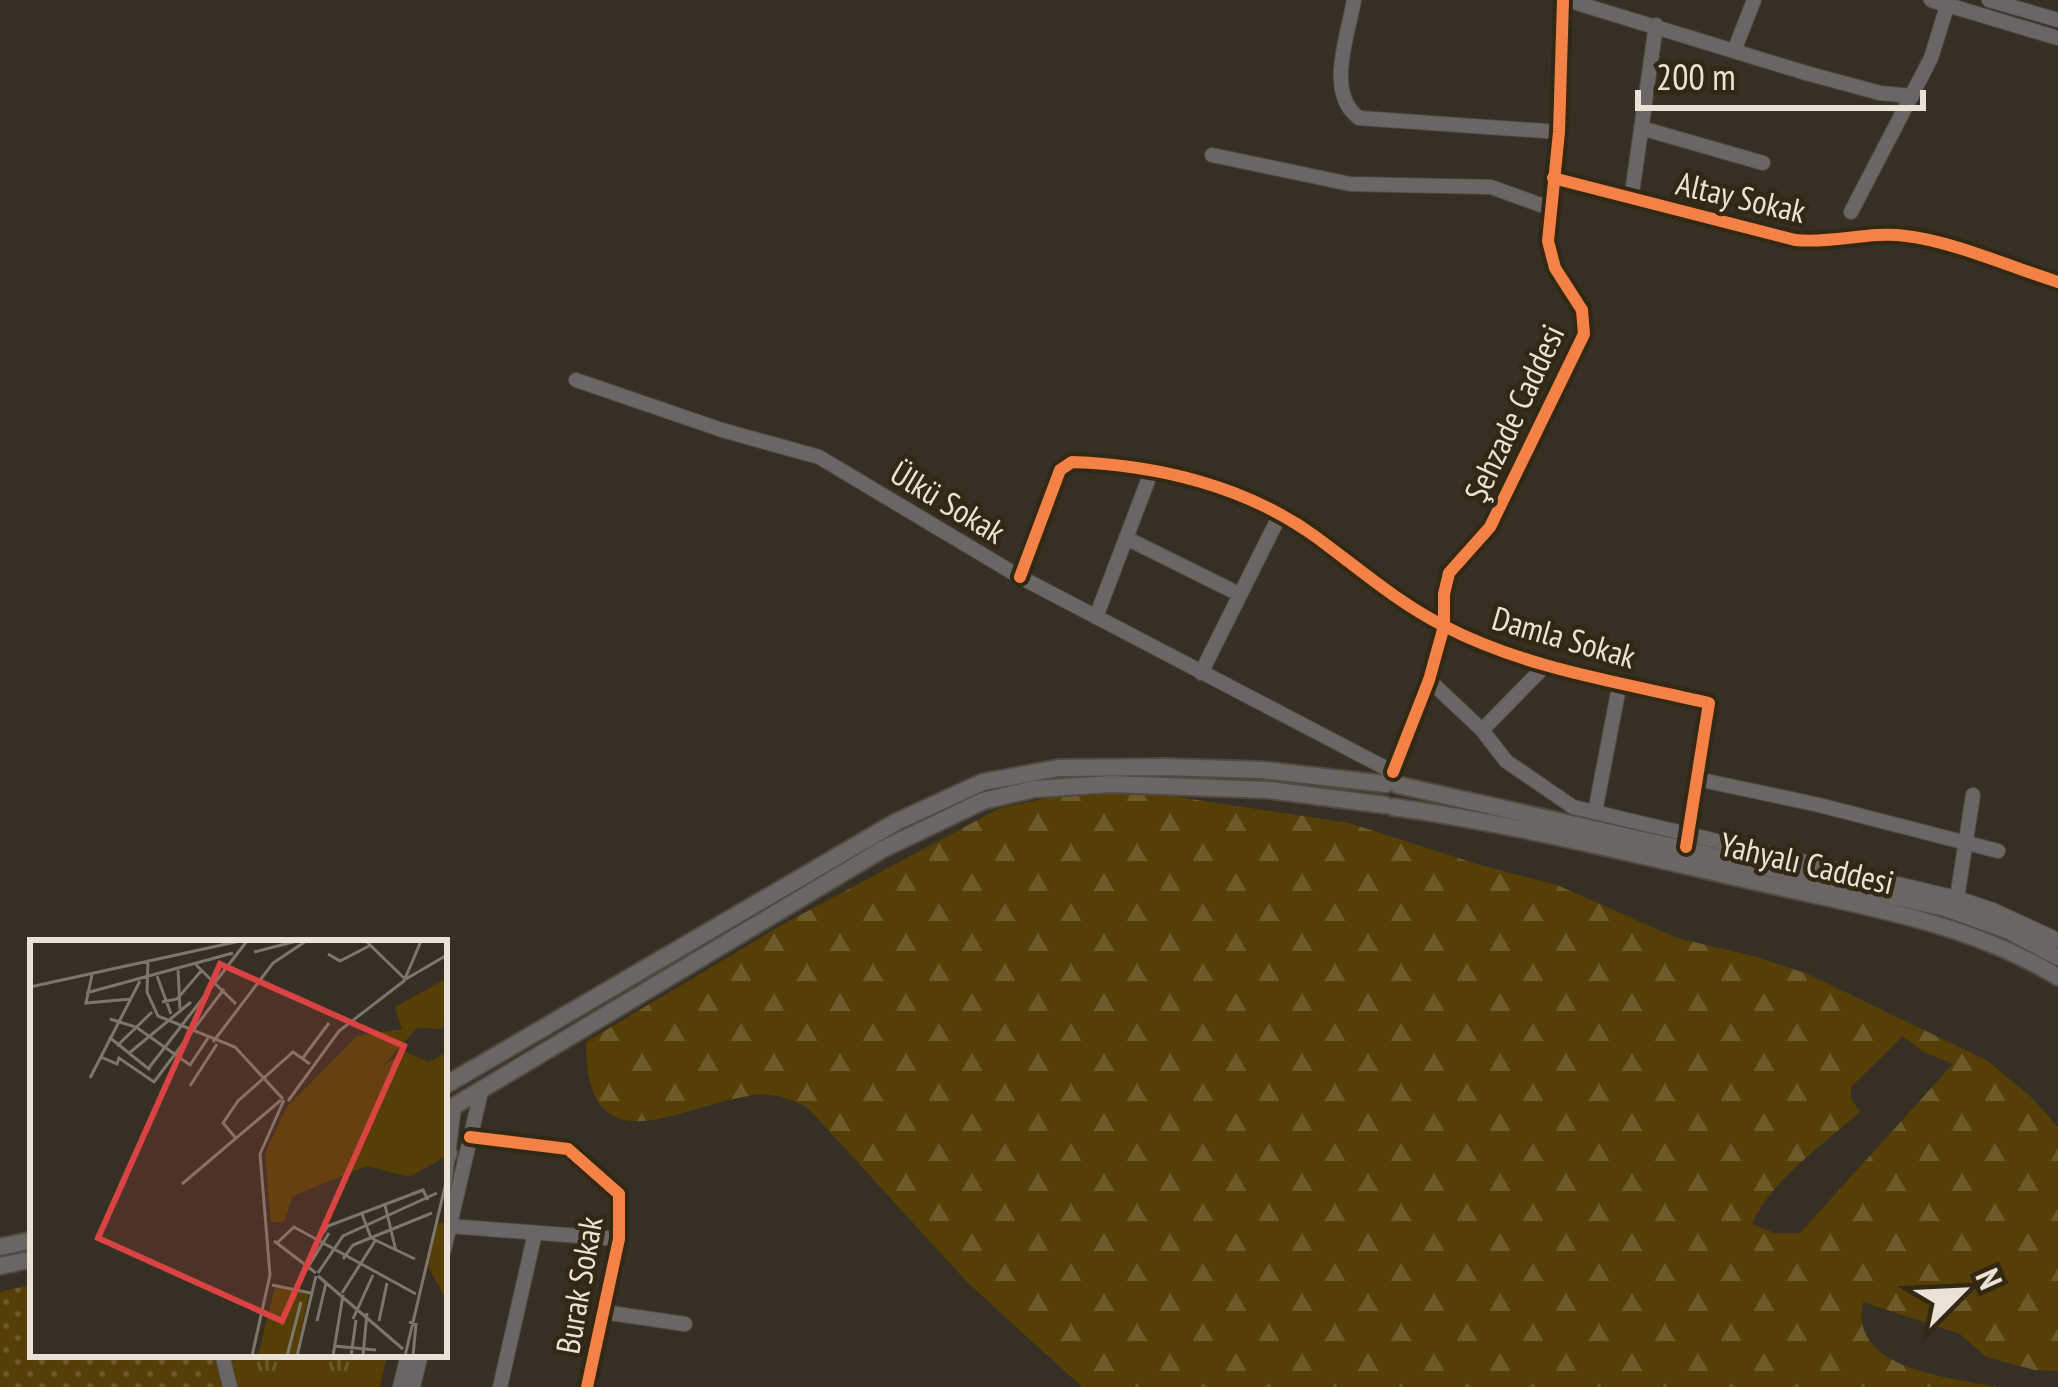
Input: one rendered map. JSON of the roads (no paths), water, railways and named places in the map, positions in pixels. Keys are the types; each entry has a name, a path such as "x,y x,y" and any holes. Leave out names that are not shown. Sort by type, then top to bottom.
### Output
{"main road":[{"name":"Yahyalı Caddesi","path":"447,1084 896,821 983,782 1059,768 1262,770 1393,781 1687,840 1945,908 2007,930 2058,957"},
{"path":"1389,806 1404,796 1393,781"},
{"name":"Yahyalı Caddesi","path":"449,1110 883,849 983,801 1034,789 1091,784 1269,790 1559,837 1946,927 2058,977"},
{"path":"471,1072 481,1093"},
{"path":"0,1247 30,1241"},
{"path":"0,1266 30,1260"}],"street":[{"path":"1354,0 1340,88 1346,106 1359,118 1559,132"},
{"path":"1565,0 1880,93 1912,96"},
{"name":"Şehzade Caddesi","path":"1393,781 1444,626 1449,573 1490,527 1584,334 1582,310 1549,250 1565,0"},
{"path":"1734,52 1754,0"},
{"path":"1930,0 2058,38"},
{"path":"1989,0 2058,20"},
{"path":"1851,212 1912,96 1949,2"},
{"path":"1631,200 1656,25"},
{"path":"1641,128 1763,163"},
{"path":"1212,155 1350,184 1491,187 1552,208"},
{"name":"Altay Sokak","path":"1553,178 1795,240 1918,238 2058,282"},
{"name":"Ülkü Sokak","path":"576,380 818,457 1020,577 1393,781"},
{"name":"Damla Sokak","path":"1020,577 1065,465 1076,462 1152,470 1228,491 1313,535 1386,591 1444,626 1545,667 1709,704 1687,840"},
{"path":"1096,617 1152,470"},
{"path":"1201,673 1280,515"},
{"path":"1126,538 1239,594"},
{"path":"1482,730 1545,667"},
{"path":"1429,680 1482,730 1506,761 1573,808 1687,840 1957,898 2058,940"},
{"path":"1595,812 1620,682"},
{"path":"1697,779 1998,851"},
{"path":"1957,898 1973,795"},
{"path":"447,1236 481,1093"},
{"name":"Burak Sokak","path":"470,1137 568,1149 619,1194 620,1239 592,1386"},
{"path":"449,1226 620,1239"},
{"path":"500,1387 535,1233"},
{"path":"603,1312 685,1324"},
{"path":"223,1357 230,1387"},
{"path":"400,1387 407,1357"},
{"path":"413,1387 420,1357"}]}
